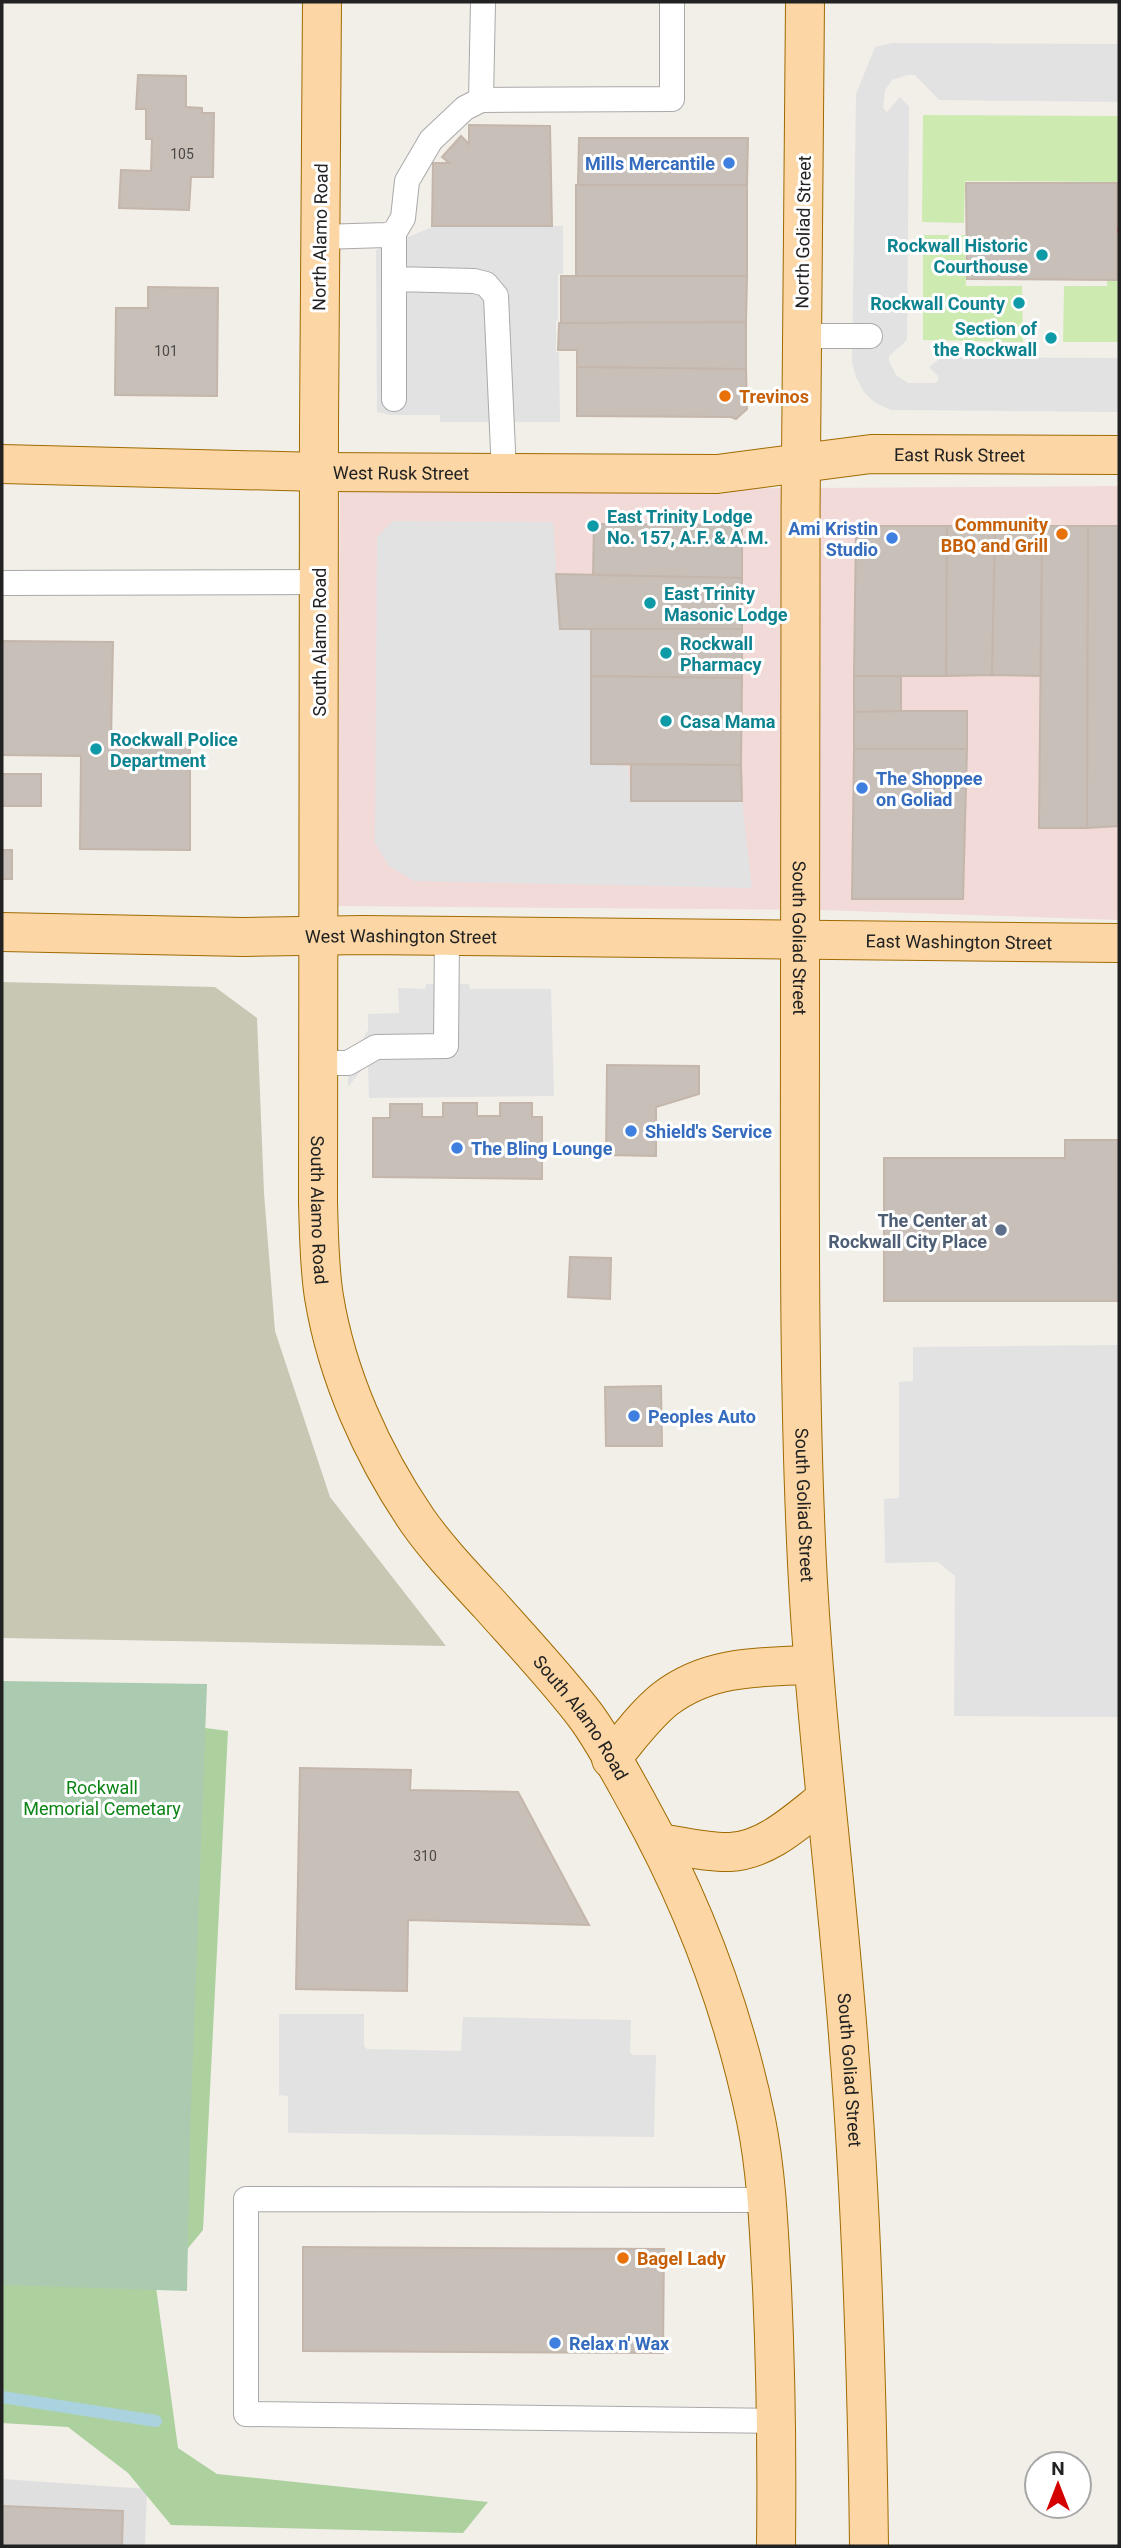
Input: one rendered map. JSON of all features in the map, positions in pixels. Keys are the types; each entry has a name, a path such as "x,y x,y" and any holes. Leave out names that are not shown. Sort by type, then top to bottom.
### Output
{"main road":[{"name":"North Alamo Road","path":"319,472 322,2"},
{"name":"North Goliad Street","path":"800,463 805,2"},
{"name":"East Rusk Street","path":"800,463 871,454 1119,455"},
{"name":"West Rusk Street","path":"2,464 319,472 717,474 800,463"},
{"name":"South Goliad Street","path":"800,463 801,1321 807,1560 813,1665 849,2042 862,2249 869,2546"},
{"name":"South Alamo Road","path":"319,472 320,1257 324,1299 345,1379 390,1476 418,1521 450,1562 588,1719 659,1843"},
{"name":"West Washington Street","path":"2,932 244,937 447,936 799,941"},
{"name":"East Washington Street","path":"799,941 1119,943"},
{"path":"611,1759 661,1703 689,1683 730,1669 813,1665"},
{"path":"659,1843 717,1851 750,1849 767,1842 825,1799"},
{"path":"659,1843 708,1952 730,2014 756,2122 767,2200 776,2421 776,2546"}],"lane":[{"path":"481,100 483,2"},
{"path":"394,399 394,233 403,218 407,181 431,139 466,108 481,100 672,99 672,2"},
{"path":"321,237 394,233"},
{"path":"394,279 474,281 486,284 496,296 504,473"},
{"path":"802,336 870,336"},
{"path":"2,583 319,582"},
{"path":"319,1063 348,1063 376,1047 446,1046 447,936"},
{"path":"767,2200 246,2199 246,2414 776,2421"}],"shaded area":[{"path":"893,43 1119,44 1119,102 939,100 915,75 908,75 892,80 885,90 883,108 887,112 900,97 909,106 907,340 889,356 896,375 908,383 934,383 938,381 938,376 929,367 942,357 1119,358 1119,412 891,410 874,402 864,392 852,362 856,94 875,47"},
{"path":"435,226 563,226 563,274 558,274 556,321 560,422 440,422 440,415 392,415 377,412 376,250"},
{"path":"1119,486 1119,920 821,910 336,906 340,491"},
{"path":"393,521 553,522 560,628 591,629 591,763 628,766 631,801 742,801 752,888 414,881 389,866 375,843 377,537"},
{"path":"2,982 215,987 257,1018 264,1193 275,1331 330,1497 446,1646 2,1638"},
{"path":"426,984 469,984 470,989 551,989 554,1096 369,1098 368,1065 348,1087 349,1047 354,1047 363,1039 368,1030 368,1014 399,1013 398,988 425,989"},
{"path":"1119,1345 1119,1717 954,1716 955,1576 938,1562 885,1563 884,1499 899,1498 899,1382 913,1381 913,1347"},
{"path":"279,2014 364,2014 364,2046 367,2049 461,2051 463,2017 631,2020 630,2052 633,2055 656,2055 654,2137 288,2133 288,2096 279,2095"},
{"path":"2,2479 147,2489 145,2546 2,2546"}],"green space":[{"path":"923,115 1119,116 1119,222 1118,182 965,181 964,223 922,222"},
{"path":"923,235 965,235 966,286 1022,286 1023,342 923,340"},
{"path":"1118,237 1119,342 1063,342 1064,286 1107,286 1107,281 1118,281"},
{"name":"Rockwall Memorial Cemetary","path":"2,1681 207,1684 187,2291 2,2285"},
{"path":"153,1721 228,1731 203,2230 156,2287 178,2448 217,2474 488,2502 463,2533 171,2525 128,2473 68,2427 2,2423 2,2216"}],"building":[{"path":"138,75 186,76 186,107 202,108 202,113 214,113 213,177 191,177 189,210 119,208 121,170 151,171 152,139 146,139 146,109 136,109"},
{"path":"469,125 550,126 552,226 432,226 433,163 449,163 442,157 461,136 469,144"},
{"path":"579,138 748,138 747,185 578,185"},
{"name":"Rockwall Historic Courthouse","path":"966,183 1117,183 1117,280 967,279"},
{"path":"576,185 747,185 747,276 576,276"},
{"path":"561,276 747,276 746,322 561,323"},
{"path":"148,287 218,288 217,396 115,395 116,308 148,308"},
{"path":"746,322 746,369 577,367 577,350 558,350 559,323"},
{"path":"577,367 746,369 747,409 736,419 577,416"},
{"path":"594,524 742,525 742,578 593,575"},
{"path":"856,526 947,526 946,676 854,676"},
{"path":"947,526 995,526 992,675 946,676"},
{"path":"995,526 1042,526 1041,676 992,675"},
{"path":"1042,526 1088,526 1087,828 1039,828"},
{"path":"1088,526 1119,526 1119,826 1087,828"},
{"name":"East Trinity Masonic Lodge","path":"556,574 742,578 742,629 560,629"},
{"name":"Rockwall Pharmacy","path":"591,629 742,629 742,678 591,676"},
{"name":"Rockwall Police Department","path":"2,641 113,642 111,741 190,742 190,850 80,849 81,756 2,755"},
{"name":"Casa Mama","path":"591,676 742,678 741,765 591,764"},
{"path":"854,676 901,676 901,711 854,712"},
{"path":"967,711 967,749 854,749 854,712"},
{"path":"854,749 967,749 963,899 852,899"},
{"path":"631,764 741,765 742,801 631,801"},
{"path":"2,774 41,774 41,806 2,806"},
{"path":"2,850 12,850 12,879 2,879"},
{"name":"Shield's Service","path":"607,1065 699,1066 699,1094 656,1107 656,1156 606,1155"},
{"path":"443,1103 477,1103 477,1116 500,1116 500,1103 532,1103 532,1117 542,1117 542,1179 373,1177 373,1118 390,1118 390,1104 422,1104 422,1117 443,1117"},
{"name":"The Center at Rockwall City Place","path":"1065,1140 1118,1140 1119,1301 884,1301 884,1158 1065,1158"},
{"path":"570,1257 611,1258 610,1299 568,1297"},
{"name":"Peoples Auto","path":"661,1386 662,1446 606,1446 605,1387"},
{"path":"300,1768 411,1770 410,1790 518,1792 589,1925 408,1920 407,1991 296,1989"},
{"path":"303,2247 664,2249 663,2353 303,2351"},
{"path":"2,2506 123,2511 122,2546 2,2546"}],"waterway":[{"path":"2,2397 156,2421"}],"place":[{"name":"Mills Mercantile","path":"729,163"},
{"name":"Rockwall Historic Courthouse","path":"1042,255"},
{"name":"Rockwall County","path":"1019,303"},
{"name":"Section of the Rockwall","path":"1051,338"},
{"name":"Trevinos","path":"725,396"},
{"name":"East Trinity Lodge No. 157, A.F. & A.M.","path":"593,526"},
{"name":"Community BBQ and Grill","path":"1062,534"},
{"name":"Ami Kristin Studio","path":"892,538"},
{"name":"East Trinity Masonic Lodge","path":"650,603"},
{"name":"Rockwall Pharmacy","path":"666,653"},
{"name":"Casa Mama","path":"666,721"},
{"name":"Rockwall Police Department","path":"96,749"},
{"name":"The Shoppee on Goliad","path":"862,788"},
{"name":"Shield's Service","path":"631,1131"},
{"name":"The Bling Lounge","path":"457,1148"},
{"name":"The Center at Rockwall City Place","path":"1001,1230"},
{"name":"Peoples Auto","path":"634,1416"},
{"name":"Bagel Lady","path":"623,2258"},
{"name":"Relax n' Wax","path":"555,2343"}]}
